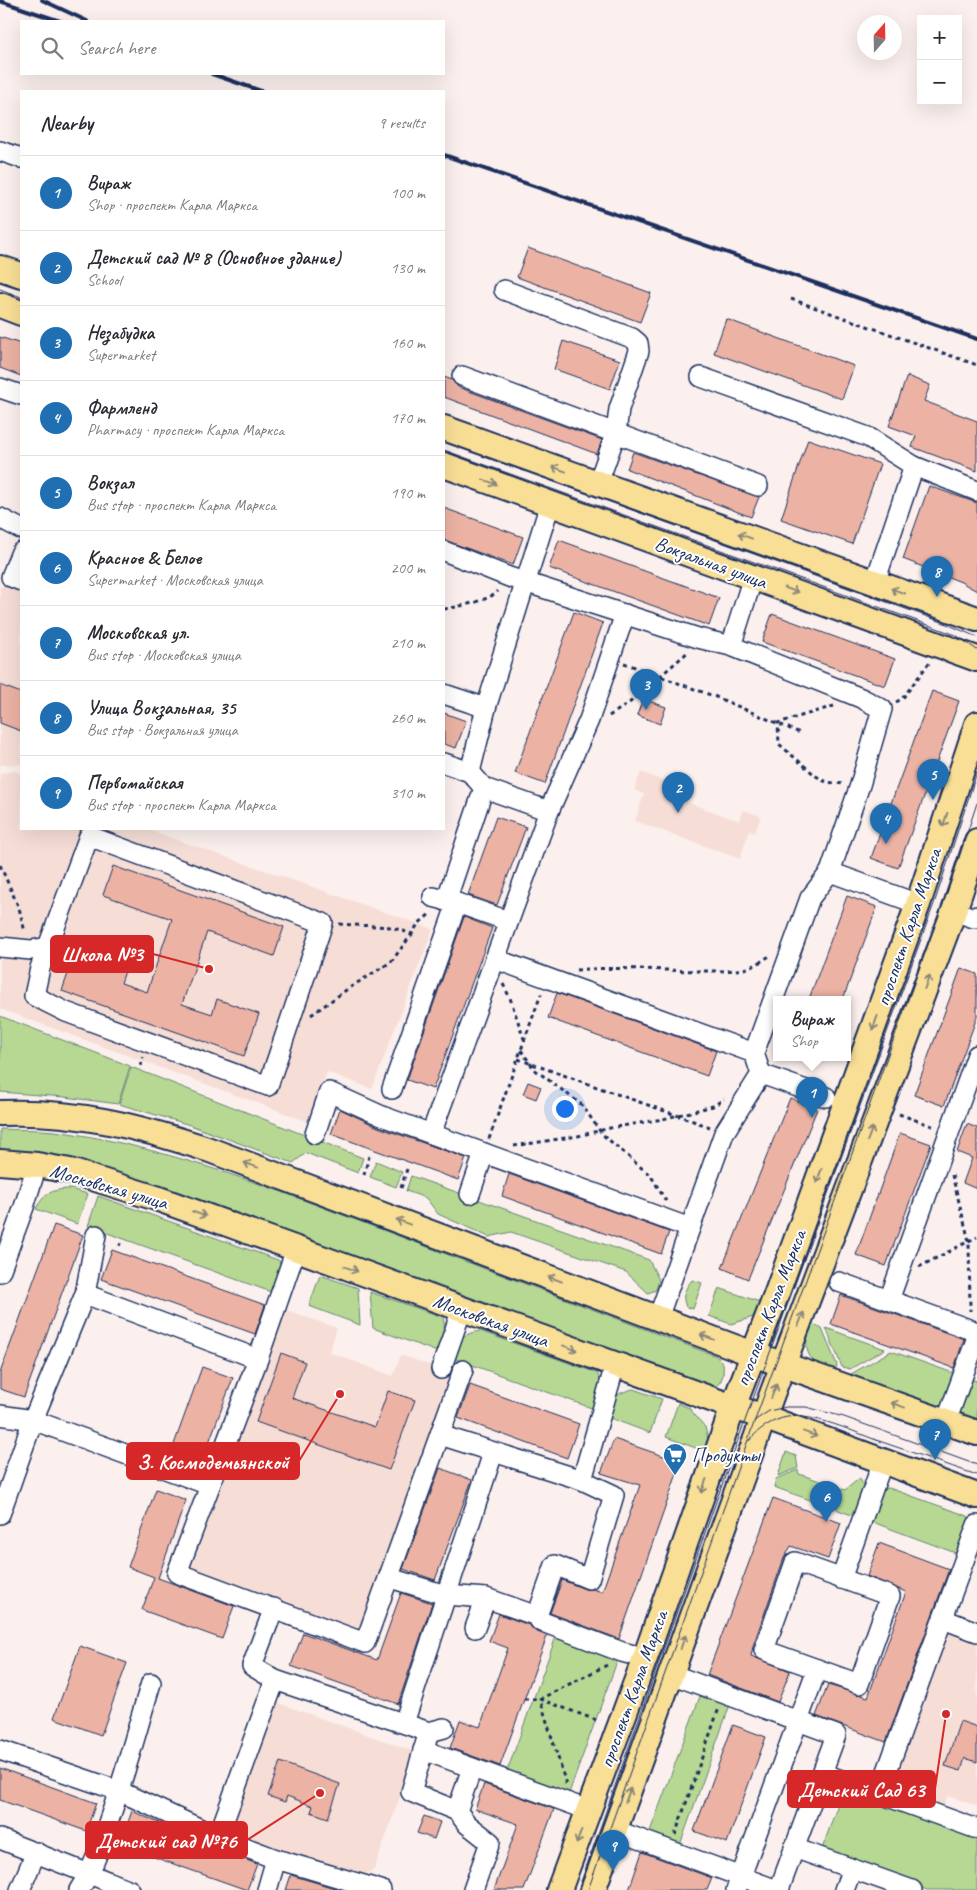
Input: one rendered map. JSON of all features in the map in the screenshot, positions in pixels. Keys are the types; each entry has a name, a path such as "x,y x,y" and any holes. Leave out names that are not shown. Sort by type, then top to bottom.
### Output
{"main road":[{"path":"0,268 20,275"},
{"path":"0,305 20,313"},
{"name":"Вокзальная улица","path":"445,428 977,619"},
{"name":"Вокзальная улица","path":"445,465 968,656"},
{"path":"968,656 977,672"},
{"name":"проспект Карла Маркса","path":"559,1890 645,1658 732,1407 775,1298 918,904 977,724"},
{"name":"проспект Карла Маркса","path":"593,1890 784,1364 970,917 977,841"},
{"path":"0,1113 63,1114 153,1131 288,1178 753,1354 977,1433"},
{"name":"Московская улица","path":"0,1162 37,1165 70,1172 156,1198 764,1417 977,1496"}],"street":[{"path":"0,151 20,158"},
{"path":"504,290 632,338 638,343 639,351 619,409 616,433 598,483"},
{"path":"462,376 758,486"},
{"path":"701,377 868,437 914,466 977,491"},
{"path":"0,388 20,395"},
{"path":"875,582 914,466"},
{"path":"470,772 518,580 550,504"},
{"path":"0,518 20,528"},
{"path":"445,551 518,580 698,638 732,646 861,698 882,709 860,786 830,872 810,898 775,996"},
{"path":"11,579 20,555"},
{"path":"732,646 753,577"},
{"path":"431,1134 549,811 588,720 625,614"},
{"path":"445,694 486,708"},
{"path":"445,763 470,772 484,788 549,811"},
{"path":"392,1089 445,900 484,788"},
{"path":"89,836 323,924 268,1086 66,1012 34,996 40,968 48,947 89,836"},
{"path":"830,872 918,904"},
{"path":"445,900 508,921"},
{"path":"0,947 31,950 48,947"},
{"path":"495,959 754,1053"},
{"path":"658,1318 682,1225 724,1133 760,1074 754,1053 773,1000"},
{"path":"889,1300 947,1140 969,1105 977,1056"},
{"path":"760,1074 826,1097"},
{"path":"315,1134 329,1092 382,1116 682,1225"},
{"path":"470,1194 484,1153"},
{"path":"0,1272 37,1165"},
{"path":"0,1514 33,1420 85,1294 96,1235"},
{"path":"296,1249 258,1359 177,1573 366,1644 464,1370"},
{"path":"839,1282 975,1333 946,1422"},
{"path":"85,1294 258,1359"},
{"path":"441,1369 462,1309"},
{"path":"582,1480 615,1364"},
{"path":"0,1415 33,1420 209,1485"},
{"path":"440,1435 582,1480 614,1495 589,1579 555,1565 537,1616"},
{"path":"404,1723 493,1453"},
{"path":"841,1579 883,1461"},
{"path":"879,1794 977,1525"},
{"path":"795,1562 890,1596 859,1684 817,1669 764,1650 795,1562"},
{"path":"390,1578 446,1595 486,1598 537,1616 540,1621 622,1652 645,1658"},
{"path":"475,1628 486,1598"},
{"path":"274,1608 252,1666 275,1680 404,1723 436,1730 423,1750 411,1792 457,1811 467,1824 490,1842 472,1890"},
{"path":"943,1620 977,1632"},
{"path":"739,1883 817,1669"},
{"path":"615,1830 670,1850 739,1883 778,1890 836,1735 671,1674"},
{"path":"218,1837 275,1680"},
{"path":"84,1883 119,1791 151,1683"},
{"path":"0,1750 119,1791 218,1837 276,1859 381,1890"},
{"path":"423,1750 588,1810"},
{"path":"457,1811 472,1768"},
{"path":"822,1773 977,1829"},
{"path":"0,1839 36,1852 84,1883 130,1890"},
{"path":"794,1848 912,1890"},
{"path":"20,1890 36,1852"},
{"path":"267,1890 276,1859"},
{"path":"844,1890 852,1868"}],"path":[{"path":"791,299 977,365"},
{"path":"445,609 495,595 518,580"},
{"path":"588,720 612,715 628,704 659,676 687,655 698,638"},
{"path":"610,659 716,696 800,732"},
{"path":"882,709 902,699 929,663"},
{"path":"778,723 861,698"},
{"path":"778,723 779,744 816,776 826,782 860,786"},
{"path":"323,924 391,927 412,934"},
{"path":"289,1025 314,1014 349,988 391,962 418,924"},
{"path":"484,1153 546,978 558,971 601,968 682,971 745,968 760,962 776,951 792,948"},
{"path":"495,959 498,978 510,998 524,1039"},
{"path":"521,1050 534,1069 582,1105 600,1131 651,1176 682,1225"},
{"path":"518,1059 724,1133"},
{"path":"484,1153 517,1145 551,1141 677,1116 713,1106 730,1095"},
{"path":"899,1114 947,1140 969,1241 975,1333"},
{"path":"364,1175 370,1156"},
{"path":"401,1188 407,1168"},
{"path":"897,1279 977,1237"},
{"path":"540,1699 609,1664"},
{"path":"524,1699 540,1699 596,1720"},
{"path":"540,1699 566,1784"},
{"path":"670,1850 718,1712"}],"shaded area":[{"path":"8,586 20,591 20,764 0,765 0,587"},
{"path":"15,771 20,774 20,830 149,830 433,929 372,1089 327,1072 309,1122 0,1009 0,773"},
{"path":"641,772 666,782 662,793 739,821 744,810 761,816 755,833 749,831 740,859 635,821 644,794 634,790"},
{"path":"286,1310 337,1328 329,1352 393,1376 401,1355 456,1375 361,1632 191,1570"},
{"path":"946,1629 977,1640 977,1806 948,1796 943,1807 889,1788"},
{"path":"273,1701 416,1752 374,1870 353,1881 224,1834"}],"green space":[{"path":"0,1016 130,1066 118,1104 65,1097 0,1092"},
{"path":"131,1067 363,1158 358,1173 306,1153 293,1163 190,1125 119,1104"},
{"path":"0,1129 54,1131 112,1141 198,1164 254,1182 716,1356 723,1363 722,1377 714,1388 0,1152"},
{"path":"376,1161 402,1172 396,1187 370,1177"},
{"path":"411,1176 649,1260 659,1280 656,1290 648,1293 626,1272 511,1232 489,1237 438,1214 426,1198 406,1191"},
{"path":"70,1189 88,1194 77,1224 36,1209 42,1199 50,1193"},
{"path":"98,1196 278,1260 282,1265 274,1293 88,1226"},
{"path":"320,1275 358,1288 360,1325 309,1306"},
{"path":"692,1280 702,1283 693,1309 686,1307 684,1299 686,1289"},
{"path":"719,1288 760,1302 753,1317 731,1324 709,1316"},
{"path":"370,1292 443,1317 445,1329 440,1353 373,1328"},
{"path":"811,1323 822,1329 837,1365 834,1376 818,1365 809,1355 807,1342"},
{"path":"826,1328 885,1349 850,1369 842,1367"},
{"path":"480,1331 597,1373 603,1386 597,1410 450,1357 460,1339 468,1334"},
{"path":"891,1351 956,1374 944,1407 939,1410 848,1381 851,1374"},
{"path":"967,1378 977,1381 977,1426 964,1422 957,1413"},
{"path":"633,1389 662,1399 650,1433 607,1417 615,1398 621,1393"},
{"path":"678,1403 689,1408 705,1427 708,1439 704,1451 666,1437"},
{"path":"786,1452 796,1456 798,1468 778,1476"},
{"path":"798,1470 799,1474 823,1482 835,1509 774,1487 776,1479"},
{"path":"860,1478 864,1489 857,1517 838,1510 826,1483 845,1490"},
{"path":"889,1488 968,1516 969,1522 961,1555 867,1520 882,1489"},
{"path":"557,1634 619,1656 568,1796 506,1774"},
{"path":"702,1691 731,1702 680,1845 649,1834"},
{"path":"844,1787 977,1835 977,1890 927,1890 821,1852"}],"building":[{"path":"528,248 651,293 640,322 517,277"},
{"path":"726,319 854,366 842,399 714,353"},
{"path":"0,337 20,344 20,376 0,368"},
{"path":"563,341 620,360 610,389 554,369"},
{"path":"907,376 930,385 924,401 977,421 977,471 912,447 916,436 889,426"},
{"path":"445,377 452,380 458,387 602,440 597,454 445,397"},
{"path":"808,439 880,464 852,544 781,519"},
{"path":"633,452 759,497 751,517 627,469"},
{"path":"929,486 977,503 977,591 961,582 903,559"},
{"path":"445,508 523,537 513,565 445,540"},
{"path":"559,540 719,598 709,626 549,568"},
{"path":"574,612 603,623 545,784 515,773"},
{"path":"772,614 895,659 885,686 762,642"},
{"path":"0,685 20,693 20,731 0,723"},
{"path":"932,691 959,701 898,868 871,858"},
{"path":"643,699 666,707 660,724 637,715"},
{"path":"445,713 466,721 456,748 445,744"},
{"path":"496,817 526,827 497,905 468,895"},
{"path":"113,866 284,927 274,956 207,932 182,1004 212,1014 217,999 259,1014 244,1056 62,991 75,953 125,971 121,983 147,992 172,919 103,895"},
{"path":"847,896 877,907 844,996 810,996"},
{"path":"464,917 492,928 433,1089 407,1080"},
{"path":"961,968 977,974 977,1017 944,1106 914,1095"},
{"path":"557,993 716,1051 707,1076 548,1018"},
{"path":"528,1082 541,1087 536,1099 523,1094"},
{"path":"790,1098 817,1109 748,1279 722,1268"},
{"path":"340,1109 378,1127 466,1158 458,1180 331,1134"},
{"path":"967,1124 977,1128 977,1189 963,1183 972,1158 957,1152"},
{"path":"900,1133 931,1144 886,1266 856,1255"},
{"path":"509,1174 669,1232 661,1254 502,1196"},
{"path":"54,1225 83,1235 24,1397 0,1389 0,1373"},
{"path":"112,1250 265,1305 255,1334 101,1279"},
{"path":"841,1295 964,1339 954,1368 831,1324"},
{"path":"281,1353 305,1362 292,1398 375,1427 388,1391 415,1400 389,1470 256,1422"},
{"path":"202,1367 233,1378 202,1461 172,1450"},
{"path":"470,1385 579,1424 567,1458 458,1418"},
{"path":"614,1439 681,1462 619,1639 550,1613 562,1580 585,1589 602,1592 640,1485 601,1473"},
{"path":"440,1468 472,1480 435,1580 403,1569"},
{"path":"156,1489 186,1500 158,1578 234,1606 222,1639 142,1610 154,1577 128,1567"},
{"path":"773,1498 841,1523 828,1559 791,1546 784,1558 753,1646 751,1656 790,1671 778,1702 707,1675"},
{"path":"879,1543 949,1569 886,1742 816,1716 828,1685 868,1697 906,1592 867,1576"},
{"path":"401,1593 432,1603 398,1704 291,1666 303,1633 377,1660"},
{"path":"499,1614 529,1625 535,1631 547,1636 500,1766 450,1748 460,1720 480,1727 508,1648 489,1641"},
{"path":"80,1646 127,1663 101,1735 54,1718"},
{"path":"960,1721 977,1727 977,1762 965,1758 961,1771 945,1766"},
{"path":"733,1725 766,1737 727,1843 694,1831"},
{"path":"280,1762 340,1784 328,1818 311,1812 313,1806 287,1796 285,1802 268,1796"},
{"path":"0,1768 96,1803 86,1831 0,1800"},
{"path":"484,1784 554,1809 524,1890 494,1890 518,1824 475,1809"},
{"path":"132,1811 213,1847 257,1864 247,1890 120,1845"},
{"path":"424,1816 440,1822 434,1839 417,1833"},
{"path":"642,1852 712,1878 707,1890 629,1890"},
{"path":"291,1875 341,1890 286,1890"}],"tram line":[{"path":"0,281 20,288"},
{"path":"0,289 20,297"},
{"path":"445,442 942,622 977,637"},
{"path":"445,450 956,635 977,650"},
{"path":"578,1890 738,1440 935,901 977,772"},
{"path":"588,1890 755,1420 952,879 977,803"},
{"path":"754,1421 769,1411 786,1407 806,1407 844,1417 977,1465"},
{"path":"749,1441 761,1429 776,1420 787,1417 809,1418 834,1424 977,1475"}],"railway":[{"path":"42,0 85,20"},
{"path":"0,1 57,20"},
{"path":"215,75 258,90"},
{"path":"445,155 977,339"}],"place":[{"name":"Улица Вокзальная, 35","path":"937,597"},
{"name":"Незабудка","path":"646,710"},
{"name":"Вокзал","path":"933,800"},
{"name":"Детский сад № 8 (Основное здание)","path":"678,813"},
{"name":"Фармленд","path":"886,844"},
{"name":"Школа №3","path":"209,969"},
{"name":"Вираж","path":"812,1118"},
{"name":"З. Космодемьянской","path":"340,1394"},
{"name":"Московская ул.","path":"935,1460"},
{"name":"Продукты","path":"675,1476"},
{"name":"Красное & Белое","path":"826,1522"},
{"name":"Детский Сад 63","path":"946,1714"},
{"name":"Детский сад №76","path":"320,1793"},
{"name":"Первомайская","path":"613,1871"}]}
